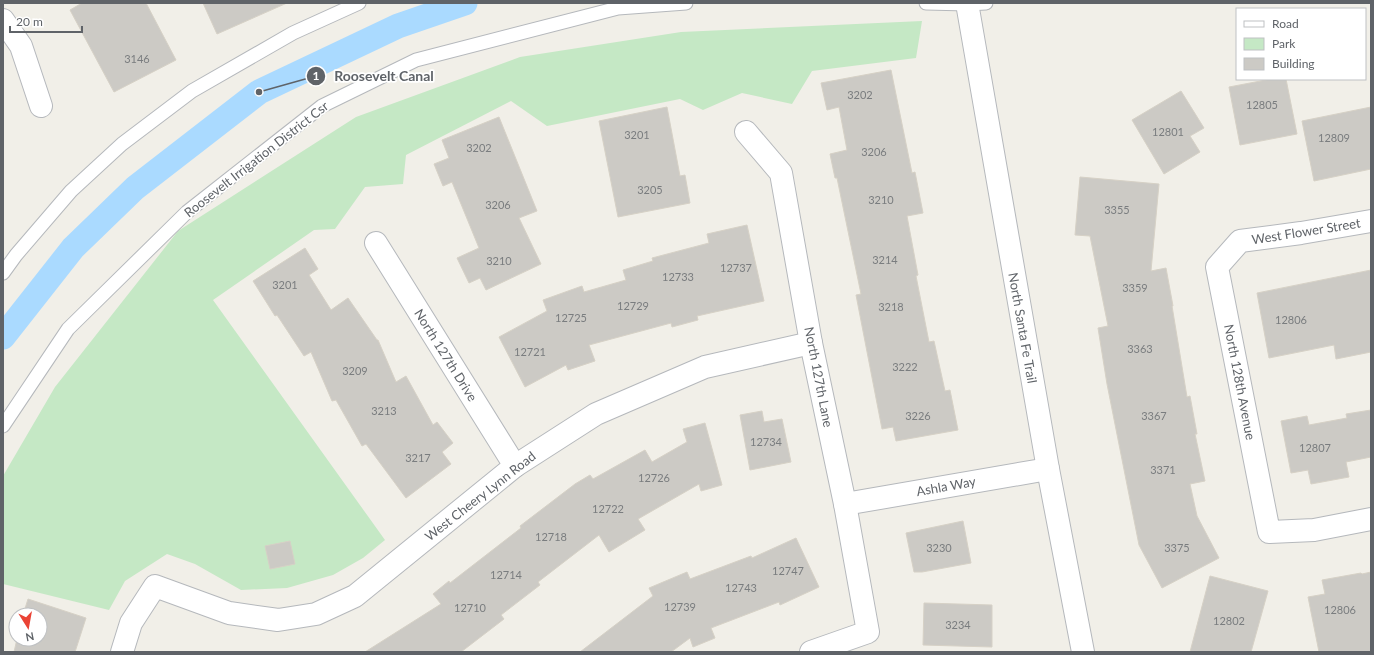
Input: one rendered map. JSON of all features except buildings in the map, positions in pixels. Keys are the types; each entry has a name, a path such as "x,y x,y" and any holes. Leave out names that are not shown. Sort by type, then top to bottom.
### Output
{"street":[{"name":"North Santa Fe Trail","path":"973,3 1048,469 1083,652"},
{"path":"3,20 21,46 40,106"},
{"name":"North 127th Lane","path":"746,132 780,173 811,343 844,504 868,632 811,652"},
{"name":"West Flower Street","path":"1240,241 1301,233 1371,221"},
{"name":"North 128th Avenue","path":"1240,241 1217,267 1269,532 1314,530 1371,520"},
{"name":"North 127th Drive","path":"376,243 515,466"},
{"name":"West Cheery Lynn Road","path":"122,652 131,623 155,586 229,613 278,620 316,614 355,596 515,466 596,414 705,367 811,343"},
{"name":"Ashla Way","path":"844,504 1048,469"}],"lane":[{"path":"3,273 16,255 71,191 122,144 192,91 293,33 359,3"},
{"name":"Roosevelt Irrigation District Csr","path":"3,426 68,329 187,212 322,106 416,60 618,8 686,3"},
{"path":"926,3 973,3"}],"green space":[{"path":"922,21 916,58 812,71 792,104 742,93 703,110 680,99 547,126 511,101 406,155 403,184 365,187 335,229 314,230 213,300 385,540 363,558 333,575 287,588 241,590 195,564 167,554 125,581 109,610 3,584 3,476 55,387 178,231 356,117 520,57 681,32"}],"waterway":[{"path":"3,337 73,248 135,188 259,92 398,26 465,3"}],"place":[{"name":"Roosevelt Canal","path":"259,92"}]}
